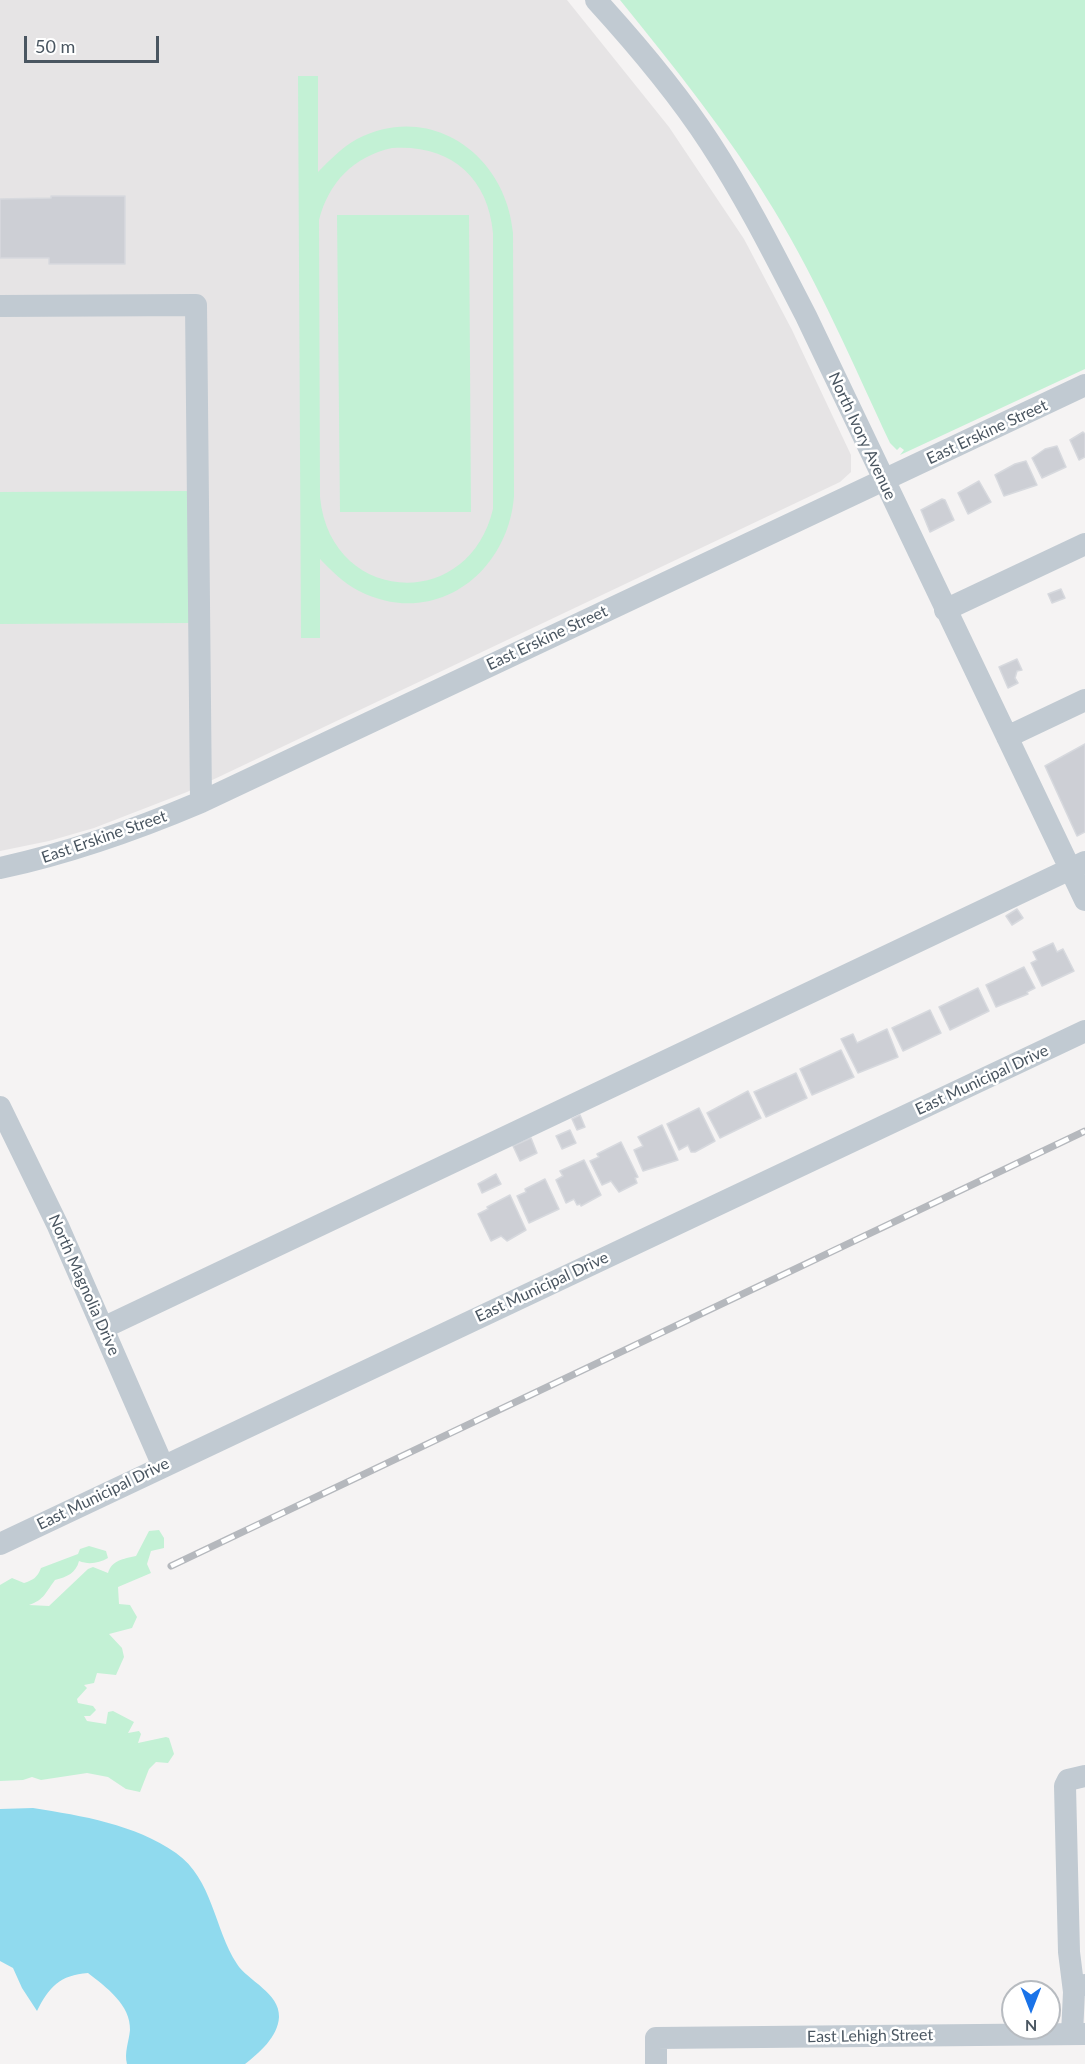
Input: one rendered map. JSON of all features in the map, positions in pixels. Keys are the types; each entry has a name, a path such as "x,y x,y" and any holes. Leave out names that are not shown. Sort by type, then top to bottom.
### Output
{"street":[{"name":"North Ivory Avenue","path":"596,0 671,88 716,152 806,316 883,482 1007,737 1078,865 1085,900"},
{"path":"0,306 196,305 201,802"},
{"name":"East Erskine Street","path":"0,868 92,844 143,827 201,802 1085,386"},
{"path":"945,610 1085,543"},
{"path":"1007,737 1085,700"},
{"path":"103,1328 1078,865"},
{"name":"East Municipal Drive","path":"0,1544 1085,1031"},
{"name":"North Magnolia Drive","path":"0,1107 58,1226 163,1466"},
{"path":"1079,2034 1079,1988 1069,1952 1065,1786 1068,1780 1085,1776"},
{"name":"East Lehigh Street","path":"656,2064 656,2038 1079,2034"}],"shaded area":[{"path":"0,0 567,0 669,127 744,239 792,330 851,455 851,472 840,482 187,792 94,828 49,841 0,851"}],"green space":[{"path":"620,0 1085,0 1085,369 900,455 904,450 900,447 897,450 890,443 821,295 757,182 681,77"},
{"path":"298,76 318,76 318,172 341,150 357,139 385,129 412,127 437,131 460,143 480,159 496,180 507,205 513,233 514,496 509,524 498,549 482,570 462,587 439,598 414,603 387,601 353,588 320,559 320,638 301,638","holes":["392,148 412,148 448,158 462,168 474,180 490,213 493,233 493,509 479,543 457,566 430,580 401,582 373,576 348,559 329,533 320,497 319,220 329,194 336,183 354,165 378,152"]},
{"path":"337,215 469,215 471,512 340,512"},
{"path":"188,491 189,623 0,624 0,492"},
{"path":"159,1530 164,1538 164,1548 151,1551 147,1564 151,1573 118,1587 119,1604 130,1605 137,1617 132,1628 109,1634 122,1648 124,1657 116,1675 97,1673 94,1683 84,1685 87,1688 77,1699 78,1703 93,1706 96,1710 90,1716 84,1716 87,1721 106,1724 108,1712 113,1711 134,1722 128,1733 139,1731 141,1734 138,1743 166,1737 169,1738 174,1754 168,1763 156,1762 149,1769 140,1792 126,1789 108,1777 87,1773 41,1780 32,1777 23,1780 0,1781 0,1585 12,1578 24,1583 30,1581 41,1568 78,1554 80,1549 89,1546 106,1551 108,1558 101,1561 90,1563 79,1561 73,1571 55,1580 41,1598 29,1605 49,1606 88,1569 93,1567 108,1573 115,1563 136,1556 149,1531"}],"water":[{"path":"33,1808 89,1818 125,1828 160,1843 188,1864 198,1876 205,1890 237,1964 269,1994 278,2009 279,2017 275,2031 256,2055 245,2064 127,2064 126,2051 130,2030 126,2013 116,1997 88,1973 70,1976 56,1984 46,1995 37,2011 22,1988 13,1968 0,1961 0,1809"}],"building":[{"path":"51,196 125,196 125,264 49,264 49,258 0,258 0,199 51,198"},
{"path":"1083,432 1085,434 1085,457 1079,460 1070,440"},
{"path":"1057,446 1066,467 1042,478 1032,458 1045,449"},
{"path":"1026,461 1037,485 1004,496 995,475"},
{"path":"979,481 991,502 968,514 958,493"},
{"path":"942,499 945,500 954,520 930,532 921,510"},
{"path":"1061,589 1065,598 1052,603 1048,594"},
{"path":"1017,659 1022,670 1017,671 1015,678 1018,683 1008,688 999,667"},
{"path":"1085,744 1085,832 1077,836 1045,766"},
{"path":"1017,909 1023,918 1012,925 1006,916"},
{"path":"1053,943 1057,952 1063,949 1074,971 1042,986 1031,963 1037,960 1033,952"},
{"path":"1024,967 1035,988 1027,992 1028,994 996,1007 986,985"},
{"path":"978,988 989,1011 950,1030 939,1007"},
{"path":"930,1010 941,1033 903,1051 892,1028"},
{"path":"887,1029 898,1057 858,1073 841,1039 853,1034 857,1043"},
{"path":"841,1050 854,1077 812,1095 800,1069"},
{"path":"796,1073 807,1098 766,1117 754,1092"},
{"path":"748,1091 761,1118 720,1138 707,1113"},
{"path":"699,1108 715,1141 695,1152 691,1152 688,1145 679,1150 667,1124"},
{"path":"580,1115 585,1127 577,1130 572,1119"},
{"path":"662,1125 678,1160 643,1171 634,1150 643,1146 638,1137"},
{"path":"570,1130 576,1143 562,1149 556,1136"},
{"path":"531,1138 537,1153 520,1161 513,1146"},
{"path":"621,1142 638,1177 635,1178 637,1183 619,1192 611,1181 602,1185 590,1161 599,1157 597,1154"},
{"path":"584,1160 601,1195 581,1206 577,1205 574,1199 566,1203 556,1180 563,1176 560,1171"},
{"path":"496,1174 501,1184 482,1193 478,1184"},
{"path":"545,1179 559,1209 529,1223 517,1196 526,1192 525,1189"},
{"path":"510,1195 526,1230 507,1241 501,1236 491,1241 478,1214"}],"railway":[{"path":"171,1566 1085,1131"}]}
